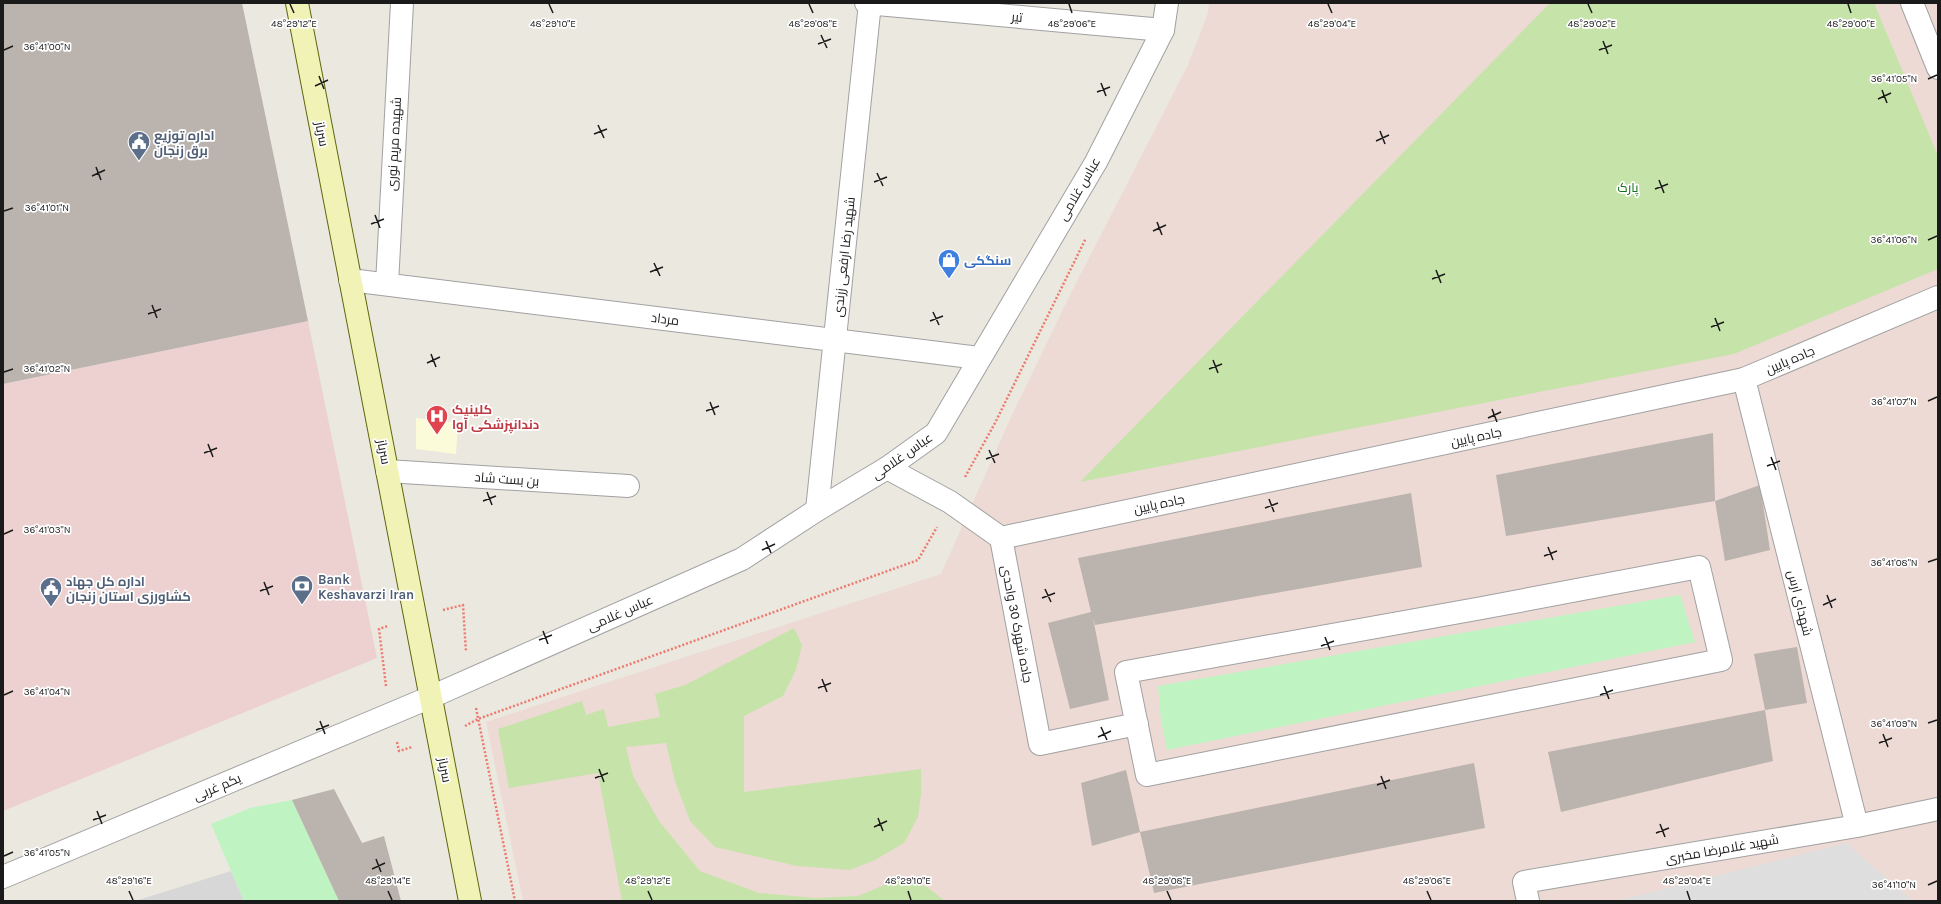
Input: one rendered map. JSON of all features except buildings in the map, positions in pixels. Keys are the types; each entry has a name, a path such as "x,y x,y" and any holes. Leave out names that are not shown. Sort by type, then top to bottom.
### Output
{"main road":[{"name":"سرباز","path":"297,3 470,901"}],"street":[{"name":"شهیده مریم نوری","path":"386,284 402,3"},
{"name":"تیر","path":"866,3 1163,30"},
{"name":"شهید رضا ارفعی زرندی","path":"817,510 870,3"},
{"name":"عباس غلامی","path":"431,697 742,559 817,510 887,468 936,433 1096,162 1163,30 1167,3"},
{"path":"1912,3 1938,68"},
{"name":"مرداد","path":"350,280 979,358"},
{"name":"جاده پایین","path":"1001,538 1744,379 1938,297"},
{"name":"شهدای ارس","path":"1744,379 1857,826"},
{"path":"887,468 950,502 1001,538"},
{"name":"بن بست شاد","path":"387,471 628,486"},
{"name":"جاده شهرک 30 واحدی","path":"1001,538 1040,744 1137,724"},
{"path":"1699,567 1721,660 1146,775 1137,724 1126,672 1482,608 1699,567"},
{"name":"یکم غربی","path":"3,876 431,697"},
{"name":"شهید غلامرضا مخبری","path":"1528,901 1524,882 1857,826 1938,809"}],"path":[{"path":"478,719 515,901"}],"shaded area":[{"path":"1209,3 1938,3 1938,901 523,901 486,722 941,574 1011,417 1070,295 1187,67 1208,13"},
{"path":"308,321 377,658 3,811 3,384"},
{"name":"کلینیک دندانپزشکی آوا","path":"416,418 458,423 456,454 416,449"},
{"path":"1846,843 1913,901 1617,901"},
{"path":"231,871 244,901 135,901"}],"green space":[{"name":"پارک","path":"1550,3 1874,3 1938,156 1938,269 1734,354 1080,482"},
{"path":"1680,595 1695,642 1167,750 1161,720 1158,686"},
{"path":"794,628 802,645 796,670 783,696 744,716 744,792 921,769 921,794 918,817 904,843 875,860 850,870 797,866 715,847 690,821 675,781 666,743 626,747 633,776 659,821 700,871 759,893 815,898 858,896 901,878 927,887 945,901 622,901 598,773 509,788 498,729 582,701 586,715 604,709 608,727 660,717 655,694 685,685"},
{"path":"292,800 339,901 244,901 211,824 250,808"}],"place":[{"name":"اداره توزیع برق زنجان","path":"139,162"},
{"name":"سنگکی","path":"949,280"},
{"name":"کلینیک دندانپزشکی آوا","path":"437,436"},
{"name":"Bank Keshavarzi Iran","path":"302,606"},
{"name":"اداره کل جهاد کشاورزی استان زنجان","path":"51,608"}]}
